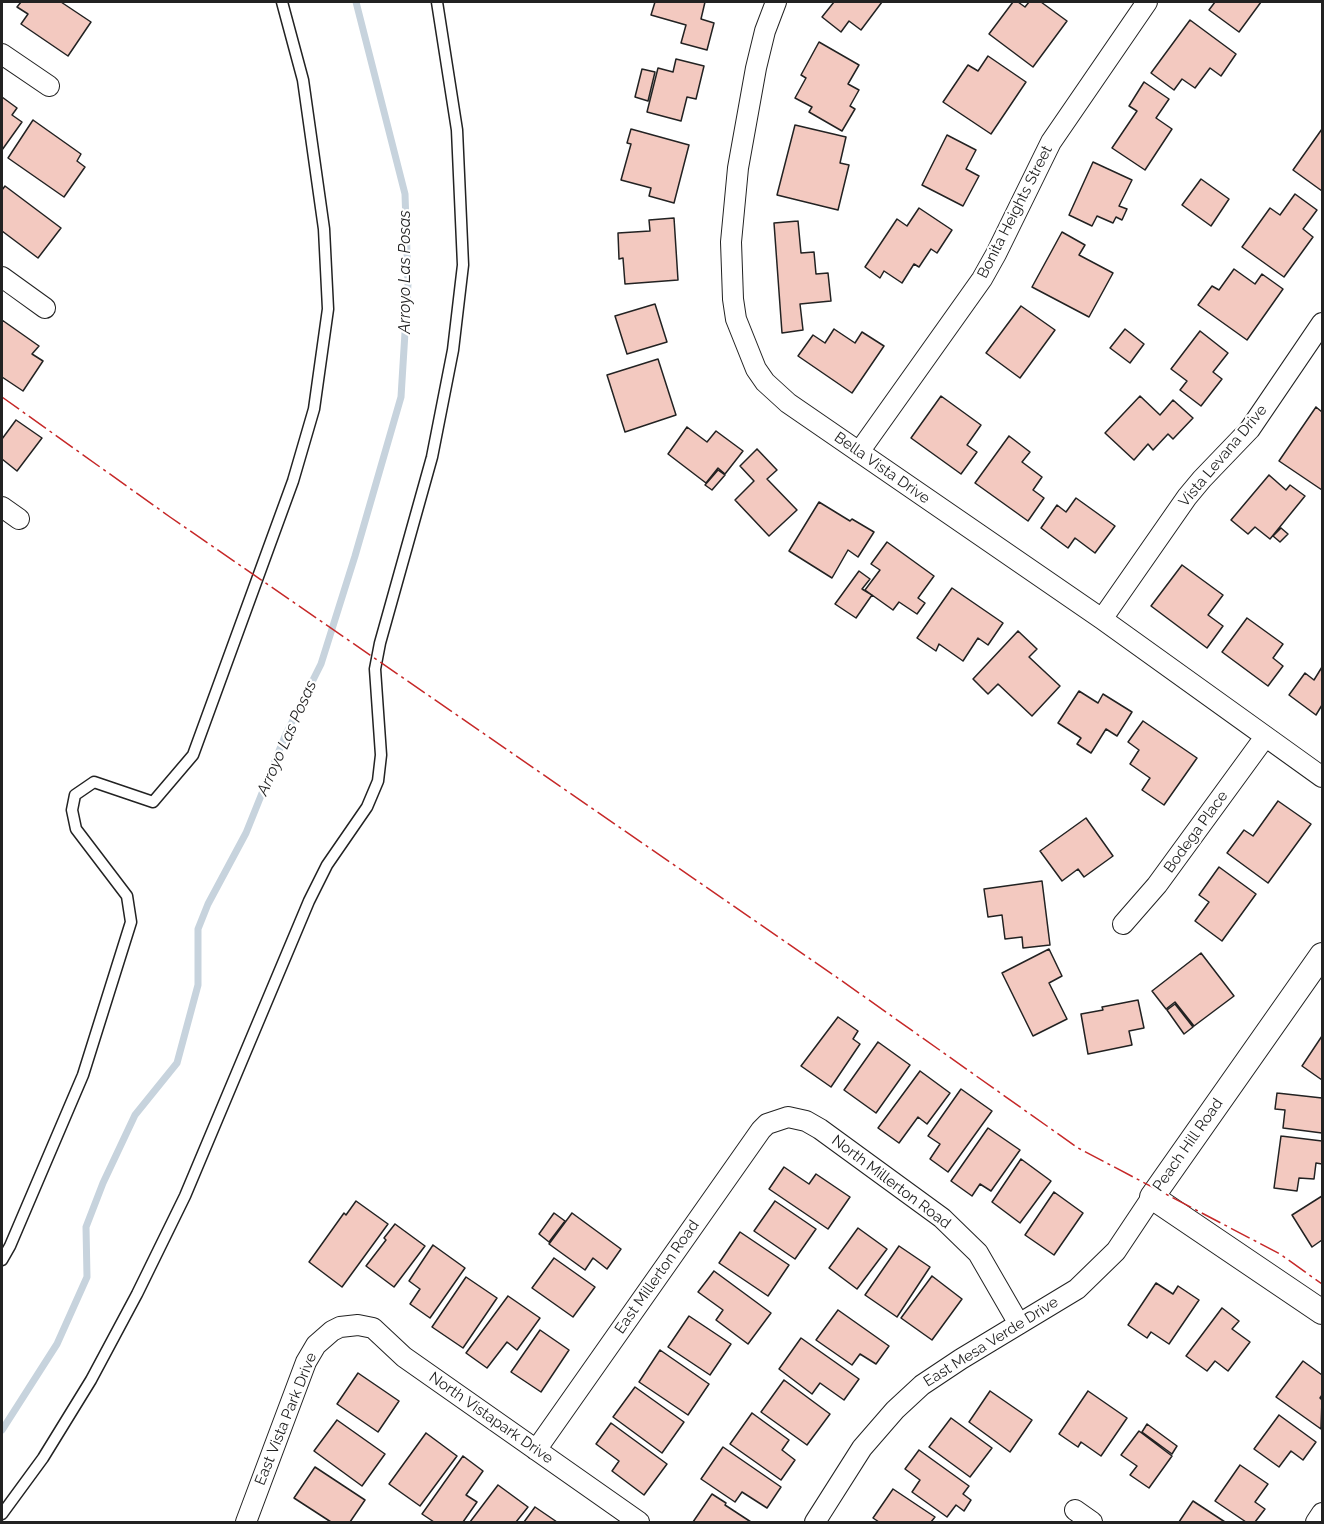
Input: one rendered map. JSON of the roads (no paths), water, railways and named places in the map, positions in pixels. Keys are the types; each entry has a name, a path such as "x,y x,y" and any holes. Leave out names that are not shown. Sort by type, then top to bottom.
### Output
{"street":[{"name":"Bella Vista Drive","path":"776,2 765,31 756,68 738,168 731,242 736,319 756,369 765,382 788,403 1102,619 1323,777"},
{"name":"Bonita Heights Street","path":"859,452 982,279 1050,142 1147,2"},
{"path":"2,54 49,86"},
{"path":"2,277 45,308"},
{"name":"Vista Levana Drive","path":"1102,619 1187,497 1250,429 1323,323"},
{"path":"2,507 19,519"},
{"name":"Bodega Place","path":"1124,924 1157,885 1265,736"},
{"name":"Peach Hill Road","path":"1323,955 1152,1197 1323,1312"},
{"name":"North Millerton Road","path":"788,1117 806,1121 820,1129 942,1218 978,1253 1019,1324"},
{"name":"East Millerton Road","path":"536,1450 761,1130 767,1124 788,1117"},
{"name":"East Mesa Verde Drive","path":"815,1522 862,1448 902,1404 922,1385 1077,1288 1116,1251 1152,1197"},
{"name":"North Vistapark Drive","path":"340,1327 358,1325 373,1328 404,1357 639,1522"},
{"name":"East Vista Park Drive","path":"246,1522 306,1362 323,1337 340,1327"},
{"path":"1075,1510 1092,1522"},
{"path":"1316,1522 1323,1513"}],"lane":[{"path":"2,1260 83,1076 131,922 127,896 76,829 72,810 75,795 94,782 153,802 193,755 293,481 314,409 328,309 324,229 303,80 282,2"},
{"path":"2,1514 43,1458 91,1380 138,1294 185,1196 309,901 327,865 367,807 378,781 381,755 375,669 432,456 453,350 463,265 457,130 437,2"}],"waterway":[{"name":"Arroyo Las Posas","path":"2,1430 57,1344 87,1277 86,1227 103,1183 135,1115 177,1063 198,985 198,929 208,904 246,833 285,736 321,664 401,397 408,284 405,194 356,2"}]}
